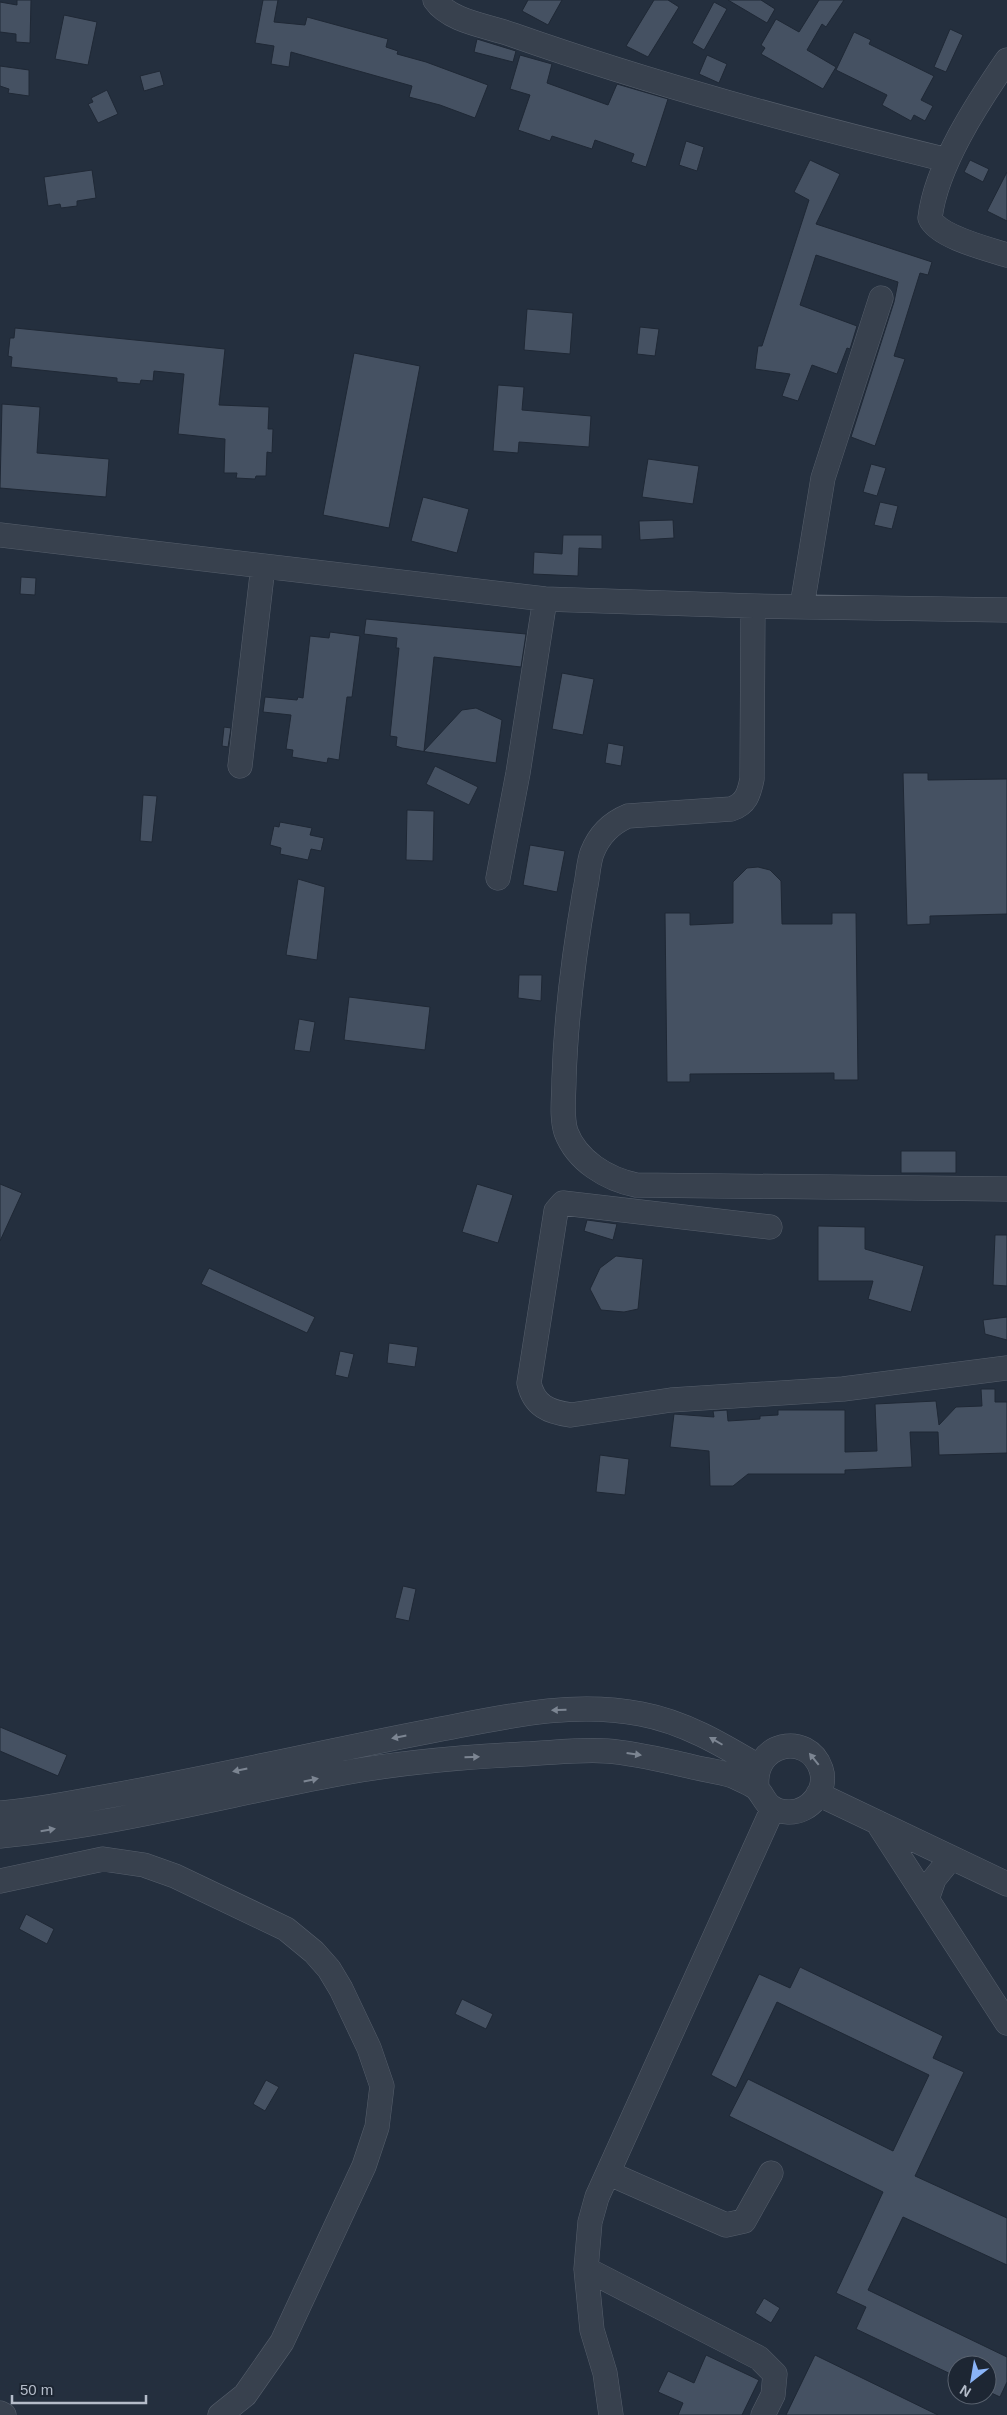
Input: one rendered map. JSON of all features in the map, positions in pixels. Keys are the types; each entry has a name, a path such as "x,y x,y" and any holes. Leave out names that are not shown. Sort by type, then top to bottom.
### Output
{"street":[{"path":"435,0 440,7 463,19 602,66 844,135 947,160"},
{"path":"1007,60 986,90 947,160 931,212 932,224 973,245 1007,256"},
{"path":"802,606 824,478 882,298"},
{"path":"0,535 545,600 752,606 1007,610"},
{"path":"240,766 263,566"},
{"path":"498,878 518,773 545,600"},
{"path":"752,606 752,779 746,800 740,806 731,808 628,816 614,822 609,827 592,853 578,931 565,1045 563,1121 567,1134 578,1153 590,1164 622,1182 636,1185 764,1188 1007,1189"},
{"path":"770,1227 563,1203 556,1211 528,1383 532,1395 541,1405 556,1413 571,1414 671,1400 843,1389 1007,1368"},
{"path":"0,1813 164,1786 349,1747 542,1710 593,1709 640,1714 669,1721 708,1736 758,1777"},
{"path":"785,1746 796,1746 807,1751 815,1758 821,1769 822,1779 818,1794 808,1806 799,1811 788,1812 773,1808 761,1798 758,1777 764,1756 774,1749 785,1746"},
{"path":"0,1836 159,1811 340,1774 451,1758 605,1751 639,1754 732,1776 758,1777"},
{"path":"818,1794 1007,1884"},
{"path":"611,2415 605,2373 592,2330 586,2269 590,2222 597,2197 773,1808"},
{"path":"877,1822 1007,2023"},
{"path":"927,1899 934,1879 951,1858"},
{"path":"0,1881 103,1860 144,1865 175,1876 286,1930 314,1952 329,1969 357,2019 369,2048 382,2086 377,2127 364,2166 282,2342 245,2394 220,2415"},
{"path":"608,2173 726,2225 744,2221 771,2173"},
{"path":"586,2269 759,2358 775,2374 773,2395 763,2415"},
{"path":"0,2413 4,2415"}],"building":[{"path":"17,0 31,0 30,43 16,42 16,34 0,32 0,2 17,5"},
{"path":"263,0 278,0 274,22 305,25 307,17 388,39 386,47 398,51 397,54 426,62 488,85 475,118 440,105 409,97 412,86 291,52 289,67 271,64 274,46 255,43"},
{"path":"528,0 562,0 548,25 522,11"},
{"path":"654,0 668,0 679,7 648,57 626,46"},
{"path":"728,0 761,0 775,9 767,23"},
{"path":"819,0 844,0 826,27 822,24 807,50 836,67 823,89 761,54 765,48 761,45 776,19 799,32"},
{"path":"714,2 727,9 704,50 692,43"},
{"path":"64,15 97,22 88,65 55,59"},
{"path":"950,29 963,35 946,72 934,67"},
{"path":"854,32 871,40 869,44 934,76 921,100 933,106 925,121 914,115 911,121 882,105 887,95 836,70"},
{"path":"477,39 516,51 513,62 474,52"},
{"path":"520,55 552,64 547,83 608,105 617,84 668,99 646,167 631,162 634,154 595,140 592,149 552,136 550,141 518,130 530,95 510,89"},
{"path":"707,55 727,64 719,83 699,74"},
{"path":"0,66 29,70 29,96 8,93 9,89 0,86"},
{"path":"160,71 164,85 144,91 140,76"},
{"path":"107,90 118,114 98,123 88,104 93,102 91,98"},
{"path":"686,141 704,147 697,171 679,165"},
{"path":"810,160 840,174 816,224 932,262 928,275 920,273 894,356 905,359 875,446 851,437 894,302 898,282 816,255 800,305 857,326 850,349 847,348 837,374 812,365 798,401 782,396 790,374 755,369 758,346 762,346 809,200 794,192"},
{"path":"970,160 989,169 983,182 964,172"},
{"path":"92,170 96,198 77,201 77,206 61,208 60,204 48,206 44,177"},
{"path":"1007,172 1007,221 987,211"},
{"path":"527,309 573,313 570,354 524,350"},
{"path":"640,327 659,329 655,356 637,354"},
{"path":"15,328 225,349 219,405 269,407 268,429 273,429 272,453 267,452 266,476 256,476 255,479 236,478 237,473 224,473 225,439 178,434 184,374 154,371 153,381 141,380 140,384 117,382 117,378 11,367 12,357 8,356 10,338 14,338"},
{"path":"354,353 420,366 389,528 323,515"},
{"path":"498,385 524,387 522,410 591,416 589,447 519,442 518,453 493,451"},
{"path":"2,404 40,407 37,453 109,459 106,497 0,488"},
{"path":"648,459 699,466 693,504 642,497"},
{"path":"871,464 886,468 877,496 863,492"},
{"path":"423,497 469,509 457,553 411,541"},
{"path":"880,502 898,506 892,529 874,525"},
{"path":"673,520 674,538 640,540 639,521"},
{"path":"563,535 602,535 602,549 579,548 578,576 533,574 534,552 562,554"},
{"path":"21,577 36,578 35,595 20,594"},
{"path":"366,619 526,634 521,667 434,657 424,751 462,710 476,708 502,720 496,763 402,748 396,746 397,737 390,736 399,648 396,648 397,638 364,634"},
{"path":"330,632 360,636 352,697 347,697 339,760 328,758 327,763 292,757 293,750 286,749 291,715 263,712 265,697 297,700 298,697 303,698 310,636 329,638"},
{"path":"562,673 594,679 583,735 552,729"},
{"path":"224,727 231,728 228,747 222,746"},
{"path":"608,743 624,746 621,766 605,763"},
{"path":"435,766 478,787 469,805 426,784"},
{"path":"903,773 928,773 928,780 1007,779 1007,914 930,916 930,924 907,925"},
{"path":"143,795 157,796 152,842 140,841"},
{"path":"407,810 434,811 433,861 406,860"},
{"path":"280,822 312,828 310,835 324,838 321,851 311,849 308,860 280,854 281,848 270,845 274,826 279,827"},
{"path":"530,845 565,851 557,892 523,885"},
{"path":"758,867 770,870 781,881 782,924 832,924 832,913 856,913 858,1080 834,1080 834,1073 690,1074 690,1082 667,1082 665,913 690,913 690,925 733,923 733,882 747,868"},
{"path":"298,879 325,887 317,960 286,955"},
{"path":"519,975 542,975 541,1001 518,998"},
{"path":"349,997 430,1007 425,1050 344,1040"},
{"path":"299,1019 315,1022 310,1052 294,1050"},
{"path":"901,1151 956,1151 956,1173 901,1173"},
{"path":"0,1184 22,1193 0,1241"},
{"path":"477,1184 513,1195 498,1243 462,1232"},
{"path":"587,1220 617,1224 613,1240 584,1231"},
{"path":"818,1226 865,1227 865,1249 924,1266 911,1312 868,1299 873,1281 818,1281"},
{"path":"995,1235 1007,1235 1007,1286 993,1285"},
{"path":"616,1256 643,1259 638,1309 624,1312 601,1310 590,1289 600,1268"},
{"path":"209,1268 315,1317 307,1333 201,1284"},
{"path":"1007,1317 1007,1340 985,1334 983,1320"},
{"path":"389,1343 418,1347 415,1367 387,1363"},
{"path":"340,1351 354,1354 348,1378 335,1375"},
{"path":"981,1389 995,1389 995,1402 1007,1402 1007,1453 939,1455 938,1432 910,1432 912,1467 845,1470 845,1474 748,1474 733,1486 710,1486 709,1451 670,1447 674,1414 714,1417 713,1411 727,1410 728,1421 760,1419 760,1416 778,1415 778,1410 845,1410 845,1452 877,1451 875,1404 936,1401 939,1425 956,1407 982,1406"},
{"path":"600,1455 629,1459 625,1495 596,1492"},
{"path":"403,1586 416,1589 409,1621 395,1618"},
{"path":"0,1727 67,1755 58,1776 0,1751"},
{"path":"26,1914 54,1929 47,1944 19,1929"},
{"path":"800,1967 943,2036 933,2058 964,2072 915,2176 1007,2218 1007,2265 903,2217 868,2290 1007,2357 1007,2382 1000,2397 997,2396 997,2355 947,2355 947,2372 856,2329 866,2307 836,2293 883,2192 729,2116 748,2079 893,2151 929,2075 777,2002 736,2088 711,2075 759,1974 790,1988"},
{"path":"462,1999 493,2014 486,2029 455,2014"},
{"path":"266,2080 279,2087 265,2111 253,2104"},
{"path":"764,2298 780,2308 771,2323 755,2313"},
{"path":"706,2355 759,2380 742,2415 678,2415 683,2403 658,2392 668,2371 694,2383"},
{"path":"815,2355 938,2415 786,2415"}]}
